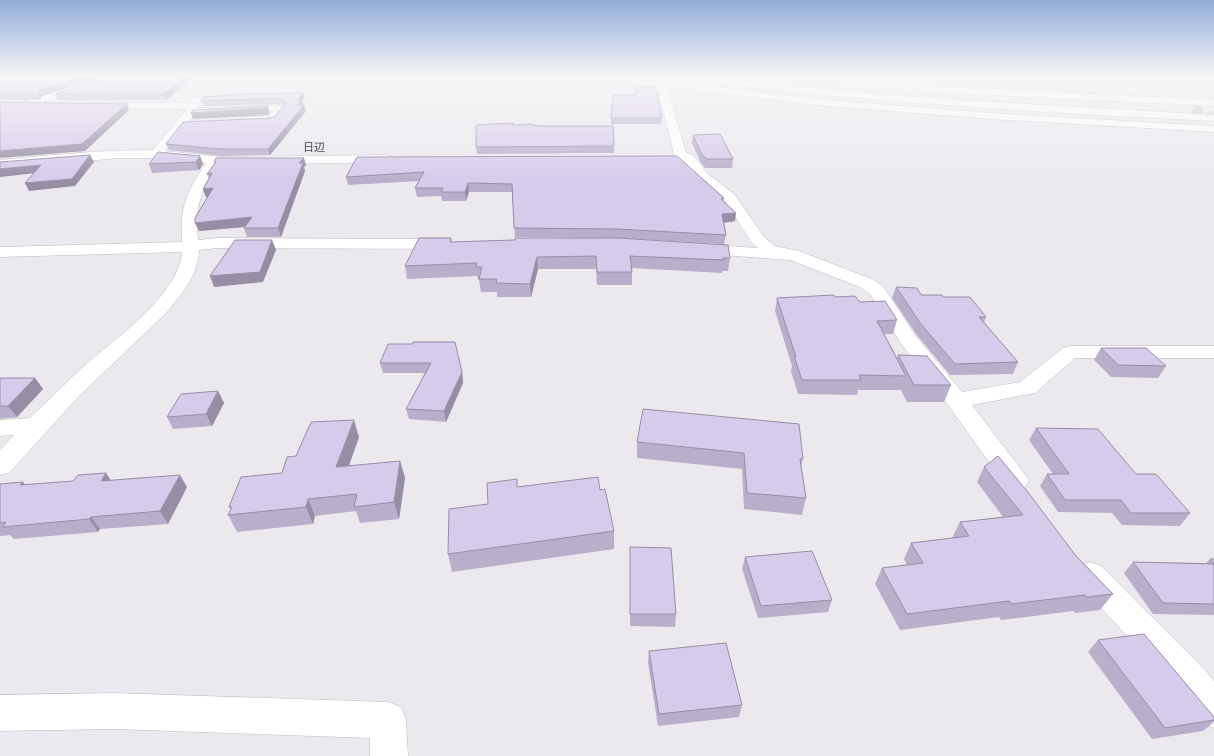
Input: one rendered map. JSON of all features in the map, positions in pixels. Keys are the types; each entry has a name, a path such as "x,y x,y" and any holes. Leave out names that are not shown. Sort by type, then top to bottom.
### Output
{"main road":[{"path":"156,154 190,111"},
{"path":"234,121 272,119 278,111"},
{"path":"669,111 680,155 676,158 689,158 702,176 726,193 758,240 775,253 793,255 866,283 877,290 907,338 956,400 1029,498"},
{"path":"923,111 1006,118 1214,129"},
{"path":"1071,111 1214,118"},
{"path":"1173,111 1214,113"},
{"path":"180,124 196,123"},
{"path":"0,164 73,157 156,154 214,160 249,161 397,159"},
{"path":"0,466 36,426 82,380 138,330 180,284 188,270 192,246 189,215 191,205 202,178 214,160"},
{"path":"0,252 192,246 218,243 464,244"},
{"path":"686,248 793,255"},
{"path":"956,400 1027,388 1070,352 1214,352"},
{"path":"0,428 36,426"},
{"path":"1077,562 1188,677 1214,710"},
{"path":"0,713 114,711 388,720 389,756"}],"building":[{"path":"0,111 119,111 82,144 0,151"},
{"path":"192,111 217,111 191,113"},
{"path":"279,111 299,111 268,149 219,149 166,144 183,122 271,118"},
{"path":"612,111 660,111 662,118 611,118"},
{"path":"513,123 513,125 531,124 538,126 613,126 614,146 476,147 476,125"},
{"path":"720,134 733,159 706,159 701,153 693,135"},
{"path":"158,152 200,156 196,162 149,164"},
{"path":"90,155 72,179 25,183 41,165 0,169 0,162"},
{"path":"677,156 724,198 721,199 736,213 722,214 726,235 617,229 514,228 512,184 468,183 465,192 441,192 443,188 415,188 424,172 346,177 357,157"},
{"path":"216,158 304,158 299,163 303,163 278,228 244,228 252,217 195,223 195,218 213,188 203,189 212,173 207,174 216,162 214,162"},
{"path":"419,238 451,238 450,242 515,240 515,238 617,238 728,245 730,258 723,258 724,260 630,256 632,272 597,272 596,256 537,257 530,284 496,283 497,279 479,279 482,267 476,267 477,263 405,266"},
{"path":"235,240 272,240 260,272 210,276"},
{"path":"896,287 917,288 921,295 970,297 986,317 979,317 1018,362 955,364 920,323"},
{"path":"834,295 835,297 855,296 860,302 885,301 897,320 877,321 906,376 859,375 861,380 802,380 777,298"},
{"path":"413,342 455,342 462,372 444,411 406,409 431,363 380,363 388,344 413,344"},
{"path":"1101,348 1146,348 1166,366 1118,365"},
{"path":"898,355 927,356 951,385 914,385"},
{"path":"0,378 35,378 8,406 0,406"},
{"path":"218,391 206,414 167,417 181,394"},
{"path":"643,409 799,424 803,459 800,459 806,498 747,493 744,453 637,442"},
{"path":"354,420 336,467 400,461 394,502 354,507 357,494 308,499 306,507 228,515 232,507 229,507 241,477 282,473 287,457 296,456 311,422"},
{"path":"1036,428 1098,429 1136,474 1156,474 1190,513 1131,513 1121,500 1065,500 1047,474 1069,474"},
{"path":"998,456 1027,491 1076,556 1113,594 1087,597 1085,595 1011,604 1009,601 907,614 882,568 923,563 911,543 969,536 960,522 1023,515 984,467"},
{"path":"106,473 101,481 180,475 160,511 3,527 6,522 0,523 0,484 23,482 20,485 73,481 78,475"},
{"path":"598,477 600,490 605,489 614,531 448,554 449,509 488,504 487,483 517,479 517,487"},
{"path":"630,547 671,548 676,614 630,614"},
{"path":"812,551 832,600 761,606 745,557"},
{"path":"1133,562 1214,564 1214,604 1163,603"},
{"path":"1144,634 1214,717 1214,720 1165,728 1098,640"},
{"path":"726,643 742,705 659,714 649,651"}],"tunnel":[{"path":"1198,111 1214,118"}],"district":[{"name":"日辺","path":"314,147"}]}
